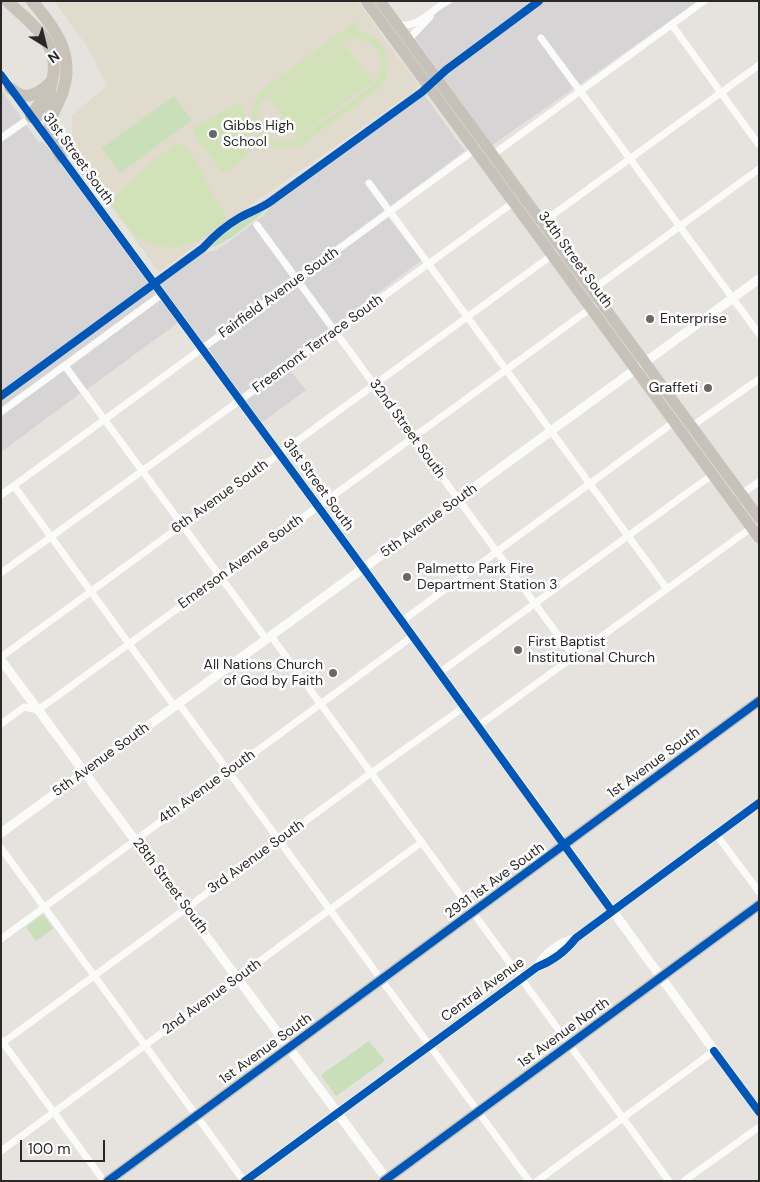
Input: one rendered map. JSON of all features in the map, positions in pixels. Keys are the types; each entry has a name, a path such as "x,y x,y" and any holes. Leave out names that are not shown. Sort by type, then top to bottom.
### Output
{"highway":[{"path":"8,1 48,42 55,65 50,91 34,108 31,117 41,115 64,90"},
{"path":"32,1 56,31 66,57 64,90 50,126 61,157"},
{"name":"34th Street South","path":"366,1 384,27 479,147"},
{"name":"34th Street South","path":"380,1 408,40 514,202 538,226"},
{"path":"384,27 408,40"},
{"path":"10,88 21,95 32,94 44,90 51,82"},
{"name":"34th Street South","path":"487,159 640,366 674,422 712,475 755,529 759,538"},
{"name":"34th Street South","path":"640,366 692,426 759,518"},
{"path":"705,464 712,467 730,492 741,494"}],"main road":[{"name":"1st Avenue South","path":"565,845 759,701"},
{"name":"2931 1st Ave South","path":"440,937 565,845"},
{"name":"1st Avenue North","path":"386,1180 759,906"},
{"name":"1st Avenue South","path":"108,1181 440,937"}],"street":[{"path":"397,25 413,25 438,6 448,1"},
{"path":"487,159 704,1"},
{"path":"408,40 438,6"},
{"path":"672,25 759,145"},
{"path":"541,38 759,334"},
{"path":"538,226 759,65"},
{"name":"31st Street South","path":"1,75 318,506 759,1112"},
{"path":"1,138 31,117"},
{"name":"Fairfield Avenue South","path":"1,495 479,147"},
{"path":"587,293 759,169"},
{"path":"369,183 667,589"},
{"name":"Freemont Terrace South","path":"1,573 514,202"},
{"name":"32nd Street South","path":"257,226 574,657"},
{"name":"6th Avenue South","path":"1,658 556,251"},
{"name":"5th Avenue South","path":"1,833 759,279"},
{"path":"1,412 161,295"},
{"name":"Emerson Avenue South","path":"1,724 24,707 38,710 596,305"},
{"path":"65,366 182,525 320,704 669,1181"},
{"path":"692,426 759,378"},
{"path":"402,621 674,422"},
{"path":"440,673 712,475"},
{"path":"741,494 759,482"},
{"path":"14,486 129,644 228,772 529,1181"},
{"path":"478,726 667,589 755,529"},
{"name":"4th Avenue South","path":"1,938 413,636"},
{"name":"28th Street South","path":"1,658 290,1047 386,1180"},
{"name":"3rd Avenue South","path":"2,1042 464,707"},
{"name":"Central Avenue","path":"245,1181 521,978 568,949 576,938 759,803"},
{"path":"716,834 759,892"},
{"name":"2nd Avenue South","path":"1,1151 422,842"},
{"path":"1,848 245,1181"},
{"path":"2,1042 104,1181"},
{"path":"537,1181 714,1051"},
{"path":"684,1181 759,1127"}],"shaded area":[{"name":"Gibbs High School","path":"54,1 357,1 419,86 159,272 72,153 72,115 107,86 91,52"},
{"path":"456,1 698,1 579,85 541,34 537,38 574,88 492,145 415,38 440,9"},
{"path":"1,89 22,119 1,134"},
{"path":"420,89 465,151 297,275 257,221 253,225 292,279 202,345 153,279 214,235 203,247 206,252 216,250 226,244 263,216 268,210 265,206 242,215 415,95"},
{"path":"26,125 39,143 42,141 55,155 157,294 1,408 1,143"},
{"path":"388,217 422,260 334,326 301,281"},
{"path":"296,284 329,329 240,396 206,350"},
{"path":"161,299 178,323 86,390 70,367"},
{"path":"289,369 306,390 260,424 244,402"},
{"path":"65,370 81,393 1,452 1,416"}],"green space":[{"path":"355,22 359,28 356,31 366,33 374,38 381,44 385,52 388,69 381,87 302,145 287,148 275,146 264,141 257,132 253,121 253,109 257,97 267,86","holes":["350,38 359,38 372,45 380,58 380,73 376,81 348,104 298,138 283,142 268,136 262,129 259,118 259,110 263,100 340,42"]},
{"path":"343,42 372,82 298,137 269,97"},
{"path":"174,96 192,120 120,173 102,148"},
{"path":"238,103 249,123 250,143 242,161 222,172 194,134 195,127"},
{"path":"176,144 187,146 227,220 210,233 184,246 164,247 135,235 110,201 152,162"},
{"path":"266,208 262,214 235,235 221,244 205,249 214,239 237,221"},
{"path":"43,914 53,929 36,941 26,927"},
{"path":"369,1041 385,1061 336,1096 321,1075"}],"cycle path":[{"path":"1,396 203,248 229,225 270,202 422,92 446,70 539,1"},
{"path":"1,75 364,569 612,911"},
{"path":"108,1181 759,701"},
{"path":"245,1181 537,967 568,948 576,938 759,803"},
{"path":"384,1181 759,905"},
{"path":"714,1051 759,1112"}],"place":[{"name":"Gibbs High School","path":"213,134"},
{"name":"Enterprise","path":"650,319"},
{"name":"Graffeti","path":"708,388"},
{"name":"Palmetto Park Fire Department Station 3","path":"407,577"},
{"name":"First Baptist Institutional Church","path":"518,650"},
{"name":"All Nations Church of God by Faith","path":"333,673"}]}
